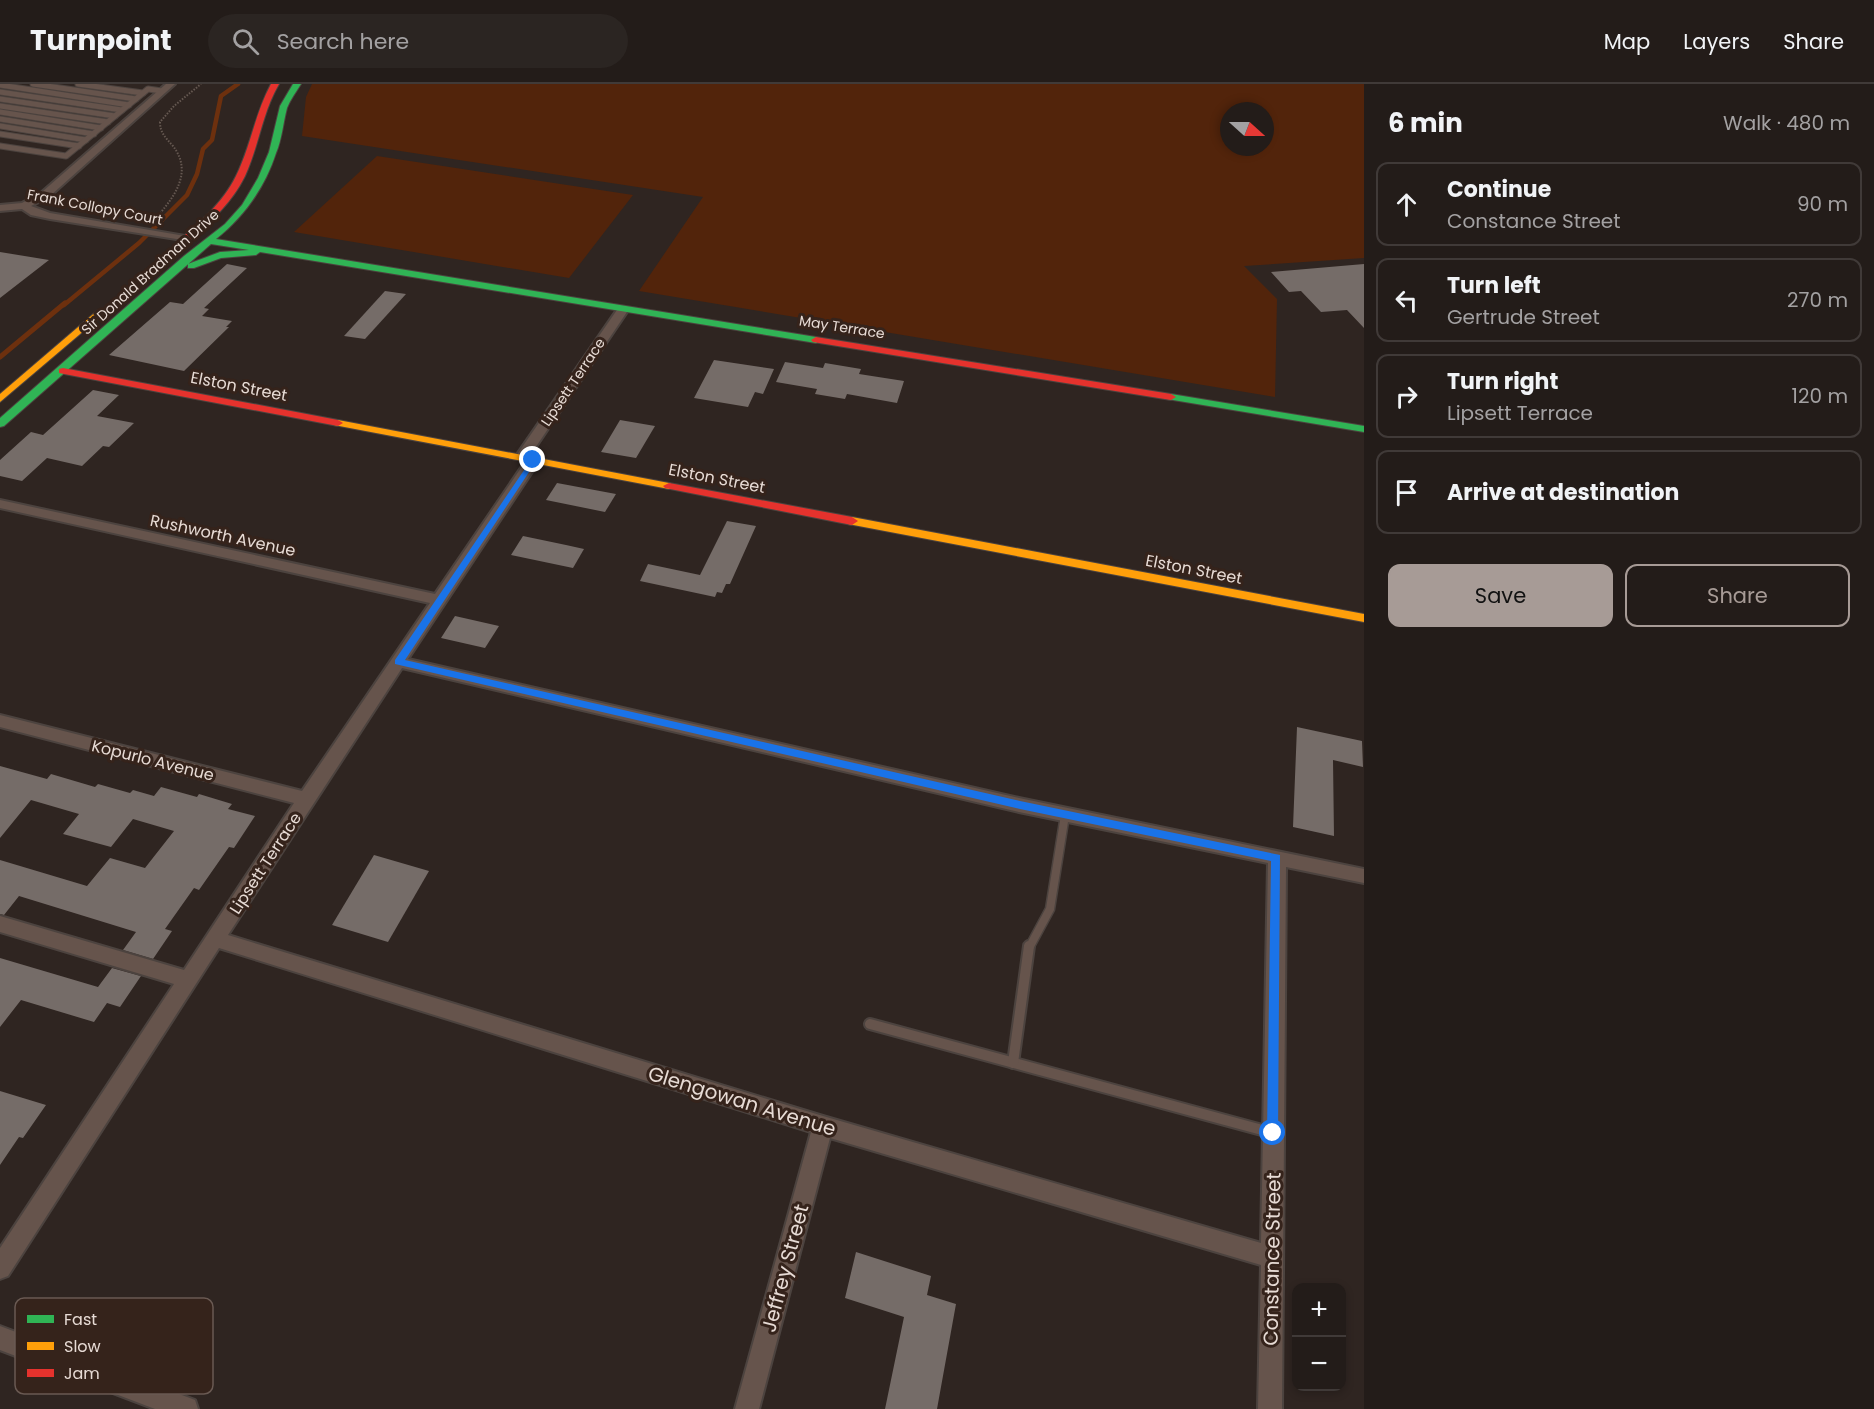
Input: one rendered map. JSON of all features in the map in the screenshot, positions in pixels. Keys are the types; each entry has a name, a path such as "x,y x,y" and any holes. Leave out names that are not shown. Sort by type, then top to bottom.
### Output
{"street":[{"path":"24,207 46,194 171,84"},
{"name":"Sir Donald Bradman Drive","path":"211,241 166,256 204,223 240,177 261,106 275,84"},
{"name":"Sir Donald Bradman Drive","path":"0,424 211,241 242,210 262,178 273,152 284,106 297,84"},
{"name":"Frank Collopy Court","path":"0,208 24,207 34,213 185,239"},
{"path":"242,210 237,232 257,249"},
{"path":"204,223 211,241"},
{"name":"May Terrace","path":"211,241 218,246 257,249 315,258 1364,429"},
{"path":"170,275 220,255 257,249"},
{"name":"Sir Donald Bradman Drive","path":"0,399 112,303"},
{"name":"Lipsett Terrace","path":"0,1268 306,799 399,662 623,309"},
{"name":"Elston Street","path":"63,370 1364,618"},
{"name":"Rushworth Avenue","path":"0,504 439,600"},
{"path":"399,662 1065,814 1364,876"},
{"name":"Kopurlo Avenue","path":"0,722 306,799"},
{"name":"Constance Street","path":"1270,1409 1277,858"},
{"path":"0,924 188,980"},
{"name":"Glengowan Avenue","path":"215,939 823,1126 1272,1257"},
{"name":"Jeffrey Street","path":"747,1409 823,1126"},
{"path":"0,1338 15,1344"},
{"path":"147,1394 186,1409"}],"lane":[{"path":"33,84 136,99"},
{"path":"78,84 142,93"},
{"path":"117,84 162,91"},
{"path":"0,85 129,105"},
{"path":"0,147 66,156 148,88"},
{"path":"0,92 122,110"},
{"path":"0,99 115,116"},
{"path":"0,106 108,122"},
{"path":"0,112 101,128"},
{"path":"0,119 94,134"},
{"path":"0,126 82,144"},
{"path":"0,134 101,147"},
{"path":"0,141 72,152"},
{"path":"1013,1063 1030,942 1050,909 1065,814"},
{"path":"870,1024 1273,1133"}],"path":[{"path":"143,232 170,200 183,174 184,165 181,156 162,135 160,123 174,106 201,84"}],"shaded area":[{"path":"312,84 1364,84 1364,258 1244,266 1277,299 1275,397 639,291 703,197 302,136 306,97"},
{"path":"377,156 633,195 569,278 294,232"}],"building":[{"path":"0,252 49,260 0,298"},
{"path":"227,264 247,268 204,308 209,309 202,316 232,321 226,327 229,327 184,371 109,355 170,302 183,304"},
{"path":"1364,264 1364,328 1347,310 1321,312 1301,291 1289,292 1271,272"},
{"path":"385,291 406,294 365,339 344,336"},
{"path":"714,360 774,369 763,394 755,392 748,407 694,398"},
{"path":"785,362 823,368 825,363 861,369 859,374 904,381 897,403 847,394 845,399 815,394 817,389 776,382"},
{"path":"93,390 119,395 97,416 134,423 109,447 103,446 82,466 47,458 22,481 0,476 0,460 31,432 43,435"},
{"path":"620,420 655,426 636,458 601,452"},
{"path":"557,483 616,494 605,512 546,500"},
{"path":"727,521 756,526 730,584 726,584 722,593 717,592 715,597 640,581 648,564 700,575"},
{"path":"523,536 584,549 573,568 511,555"},
{"path":"455,616 499,626 485,648 441,638"},
{"path":"1297,727 1362,741 1363,767 1333,760 1334,836 1293,827"},
{"path":"0,766 47,779 51,774 95,787 98,784 130,793 133,790 154,796 161,787 197,797 199,794 232,804 228,809 255,816 234,848 229,847 199,890 194,888 165,929 172,931 153,959 123,950 136,932 19,896 4,915 0,914 0,860 87,886 110,858 145,868 174,831 133,819 111,847 63,834 79,814 31,800 0,838"},
{"path":"374,855 429,871 388,942 332,925"},
{"path":"0,958 98,987 112,968 141,976 120,1007 107,1003 94,1022 21,1000 0,1027"},
{"path":"0,1091 46,1105 23,1138 19,1137 0,1165"},
{"path":"856,1252 931,1276 927,1295 956,1304 937,1409 885,1409 904,1317 845,1298"}],"waterway":[{"path":"64,305 139,243 187,195 197,174 203,149 212,140 221,96 238,84"},
{"path":"0,357 65,303"}],"traffic: fast":[{"path":"0,424 187,258 228,226 245,206 262,178 273,152 284,106 297,84"},
{"path":"211,241 816,340"},
{"path":"191,266 220,255 256,252"},
{"path":"1171,397 1364,429"}],"traffic: slow":[{"path":"0,399 101,312"},
{"path":"338,423 669,486"},
{"path":"852,521 1364,618"}],"traffic: jam":[{"path":"180,244 214,212 236,185 264,106 275,84"},
{"path":"816,340 1171,397"},
{"path":"63,371 338,423"},
{"path":"669,486 852,521"}],"route":[{"path":"533,460 399,662 1020,805 1277,858 1273,1133"}]}
